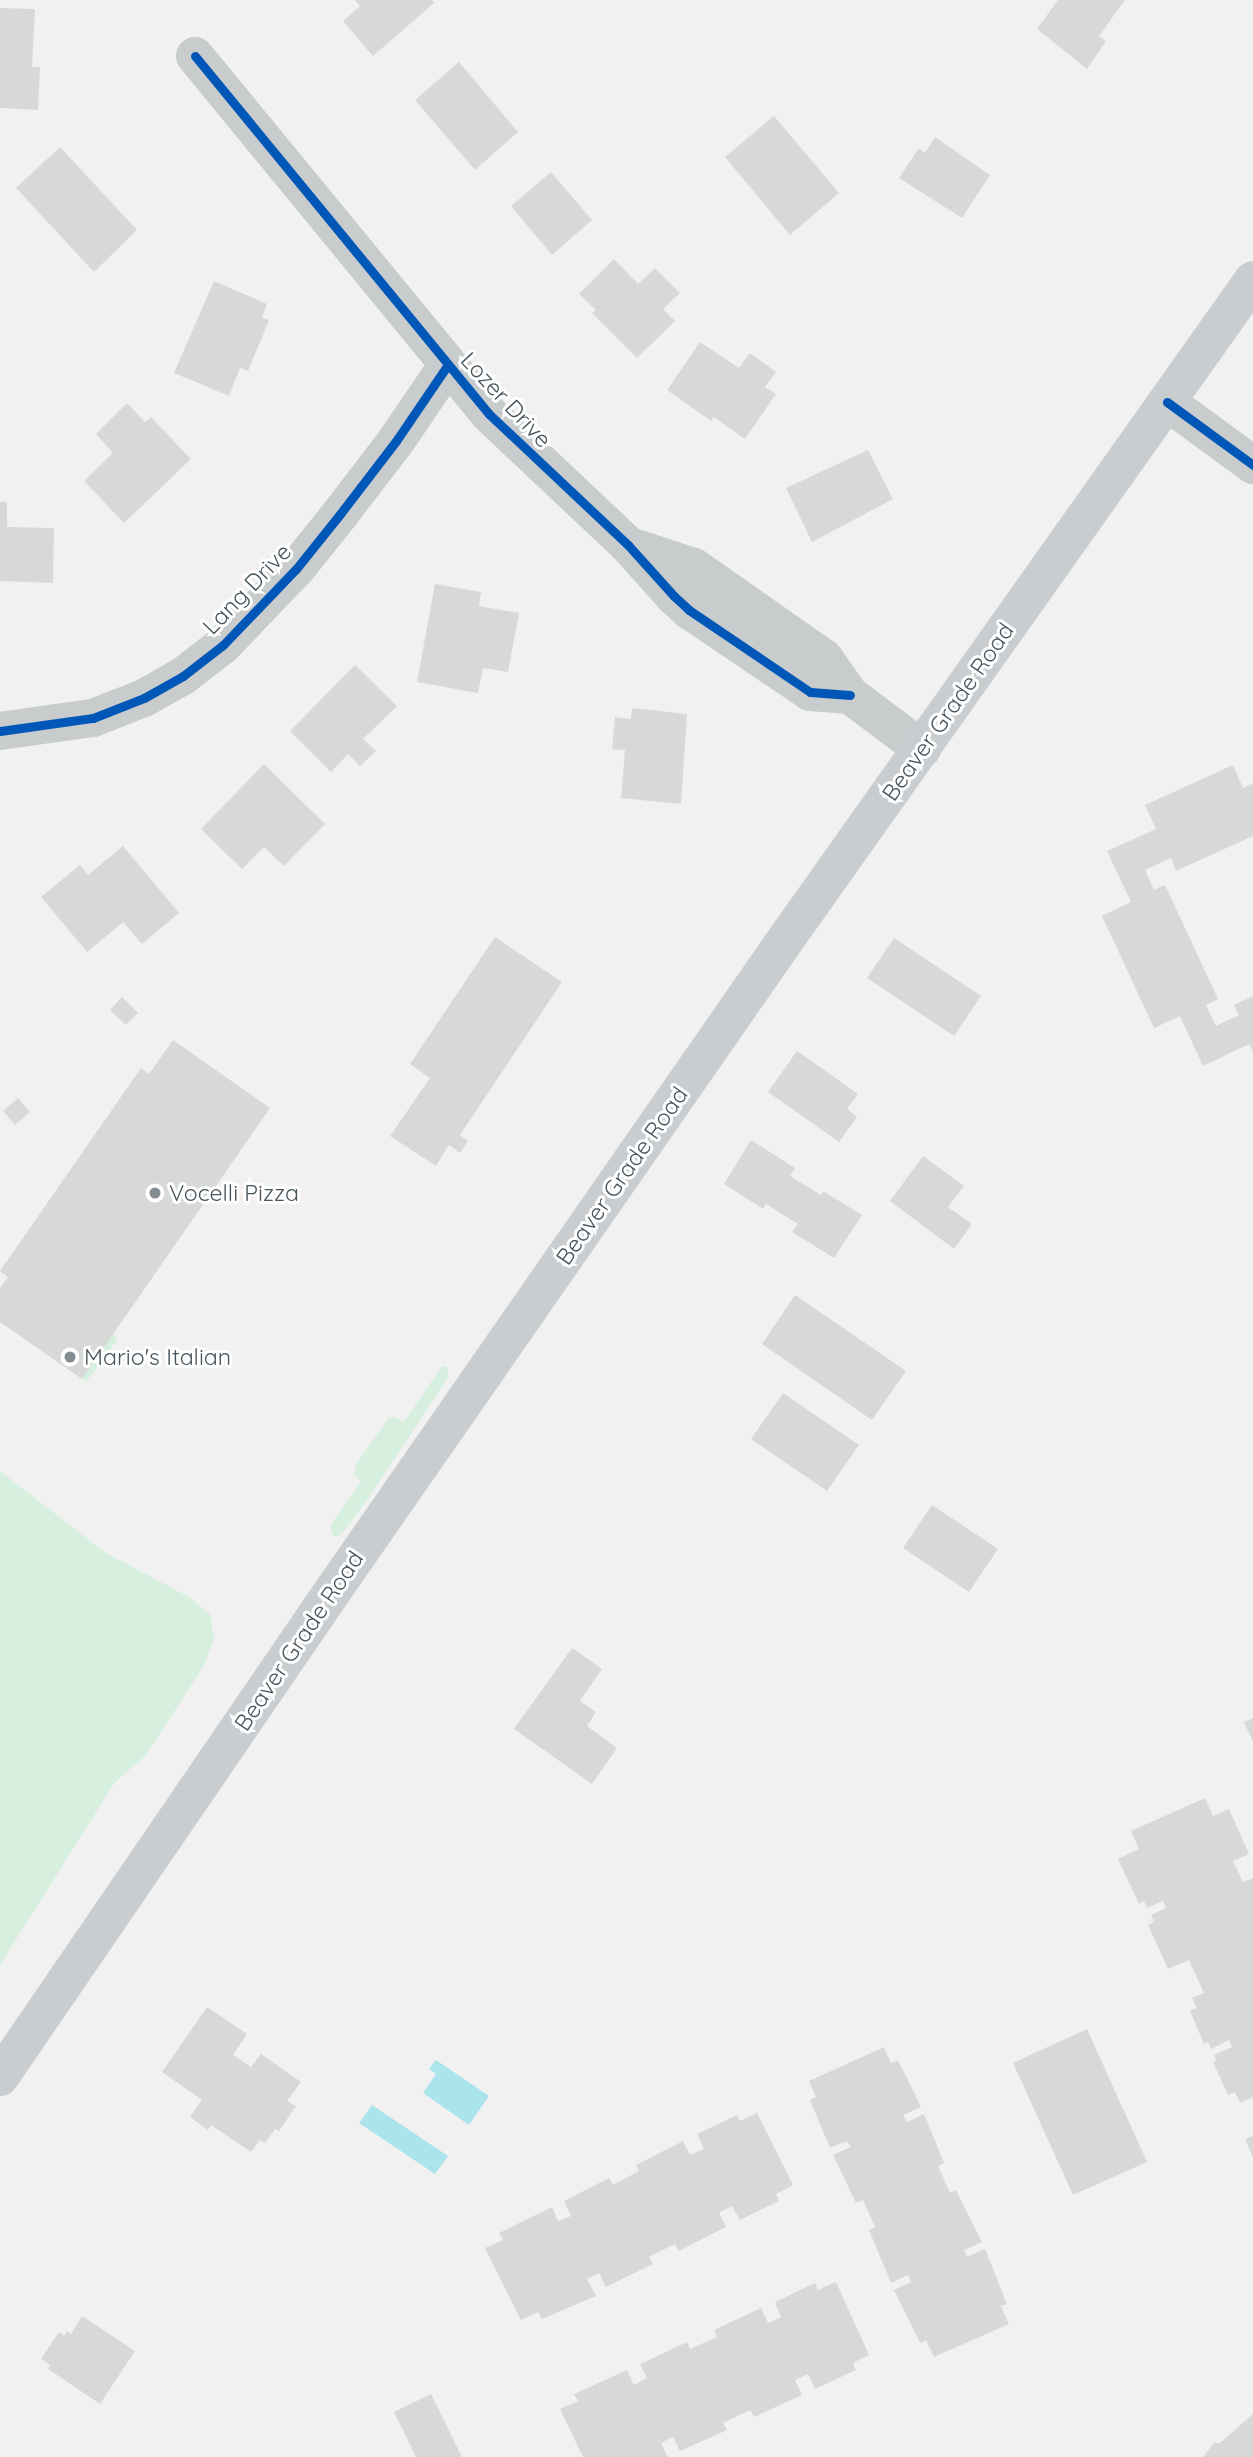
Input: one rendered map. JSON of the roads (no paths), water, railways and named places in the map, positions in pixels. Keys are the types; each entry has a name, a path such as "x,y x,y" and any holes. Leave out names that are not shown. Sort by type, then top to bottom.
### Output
{"main road":[{"name":"Beaver Grade Road","path":"0,2077 484,1372 1253,280"}],"street":[{"name":"Lozer Drive","path":"195,56 447,366 524,449 628,545 694,567 824,658 850,695 922,749"},
{"name":"Lang Drive","path":"0,731 58,725 106,713 183,676 223,645 296,569 333,523 396,441 447,366"},
{"path":"1167,402 1253,465"}],"water":[{"path":"436,2060 489,2096 469,2125 423,2093 436,2074 429,2069"},
{"path":"372,2105 448,2156 435,2174 359,2123"}],"place":[{"name":"Vocelli Pizza","path":"155,1193"},
{"name":"Mario's Italian","path":"70,1357"}]}
